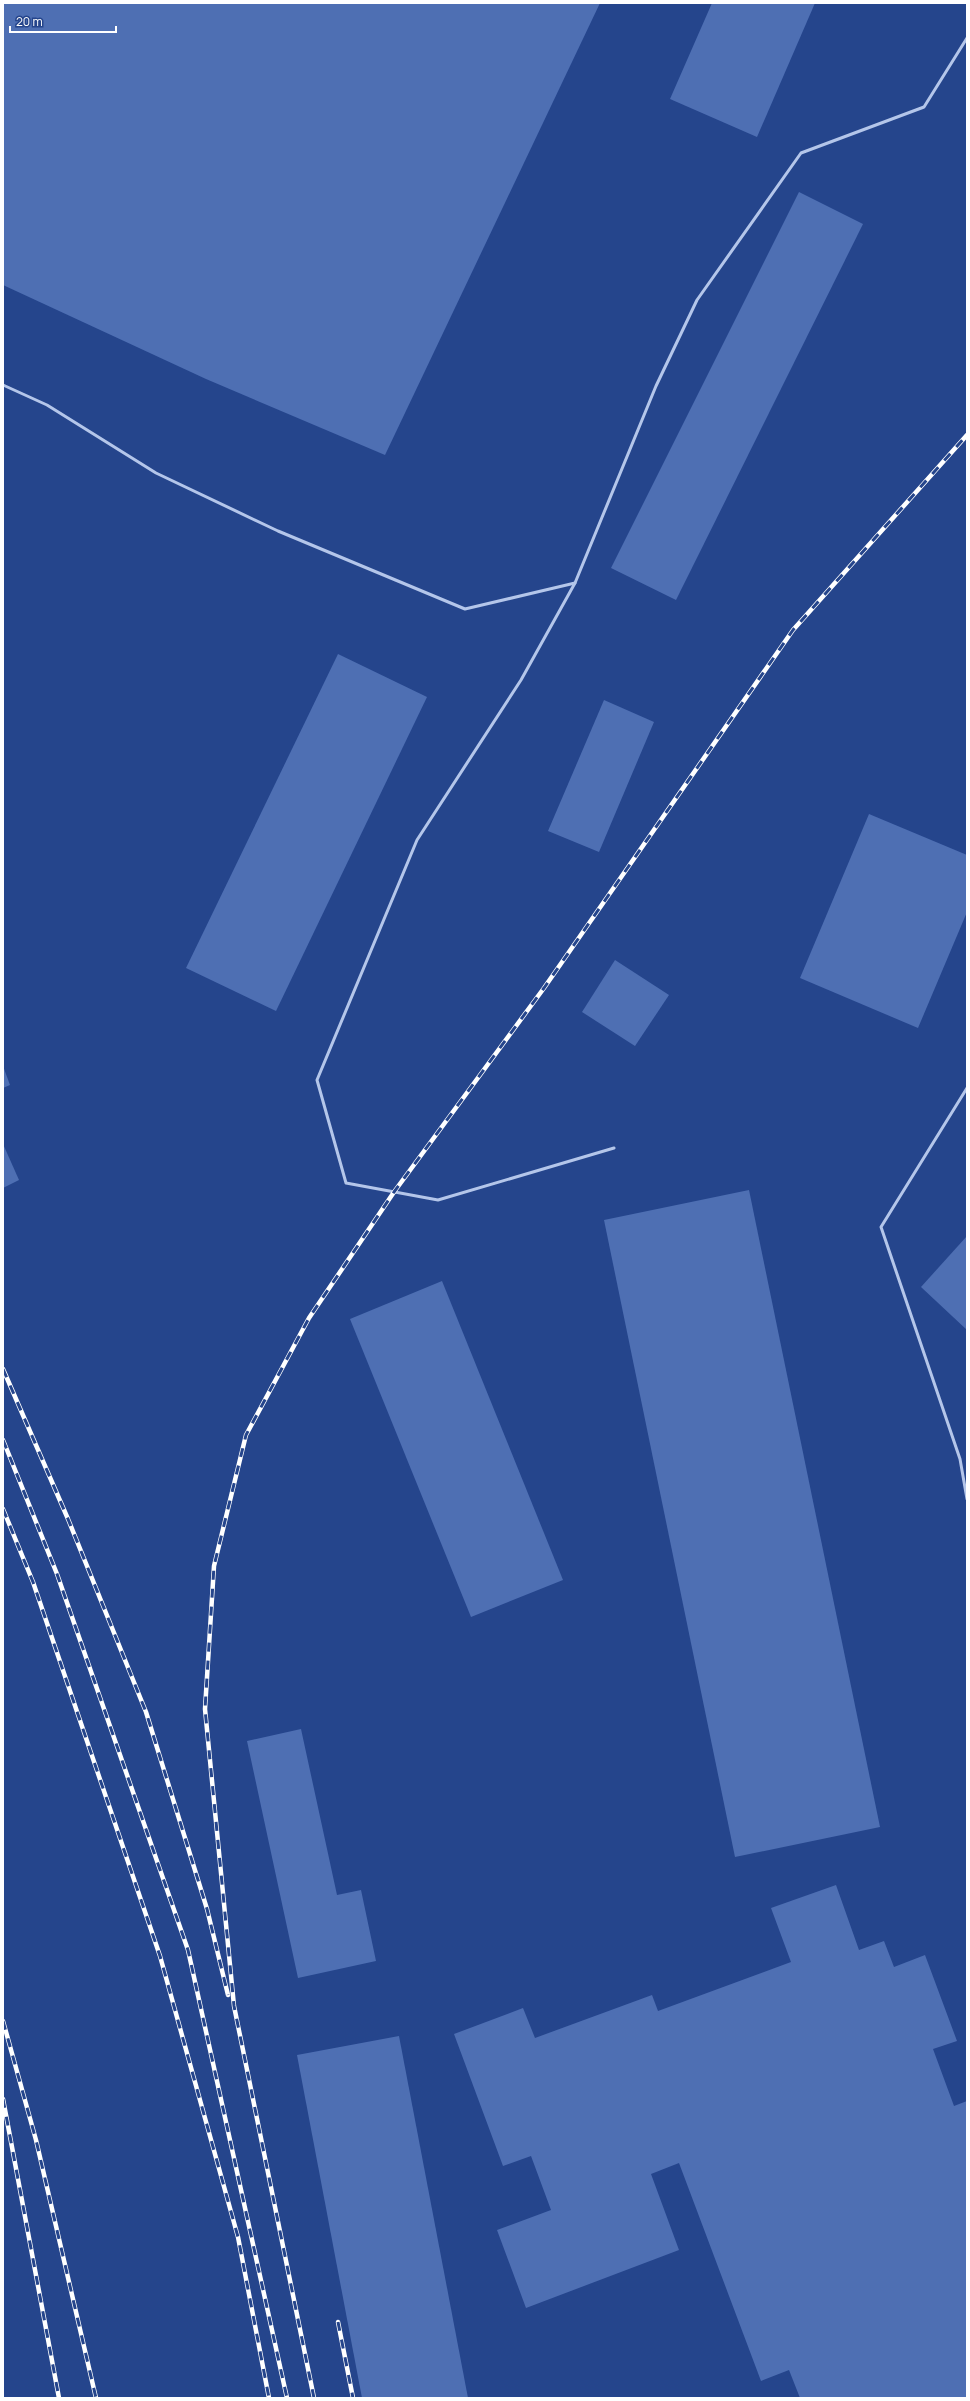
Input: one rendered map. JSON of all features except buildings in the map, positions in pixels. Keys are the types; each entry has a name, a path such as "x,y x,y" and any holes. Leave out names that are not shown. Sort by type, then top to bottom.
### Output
{"lane":[{"path":"614,1148 438,1200 346,1183 316,1080 417,840 522,680 575,583 656,386 697,300 801,153 924,107 967,38"},
{"path":"3,384 47,405 156,473 278,531 466,609 575,583"},
{"path":"967,1088 881,1227 960,1459 967,1499"}],"railway":[{"path":"314,2398 234,2006 205,1709 214,1566 246,1435 309,1318 394,1192 544,988 793,630 967,435"},
{"path":"3,1369 68,1519 146,1712 207,1909 228,1995"},
{"path":"3,1440 57,1574 188,1950 287,2398"},
{"path":"3,1509 33,1582 160,1956 238,2237 269,2398"},
{"path":"3,2021 36,2140 96,2398"},
{"path":"3,2099 59,2398"},
{"path":"338,2322 353,2398"}]}
